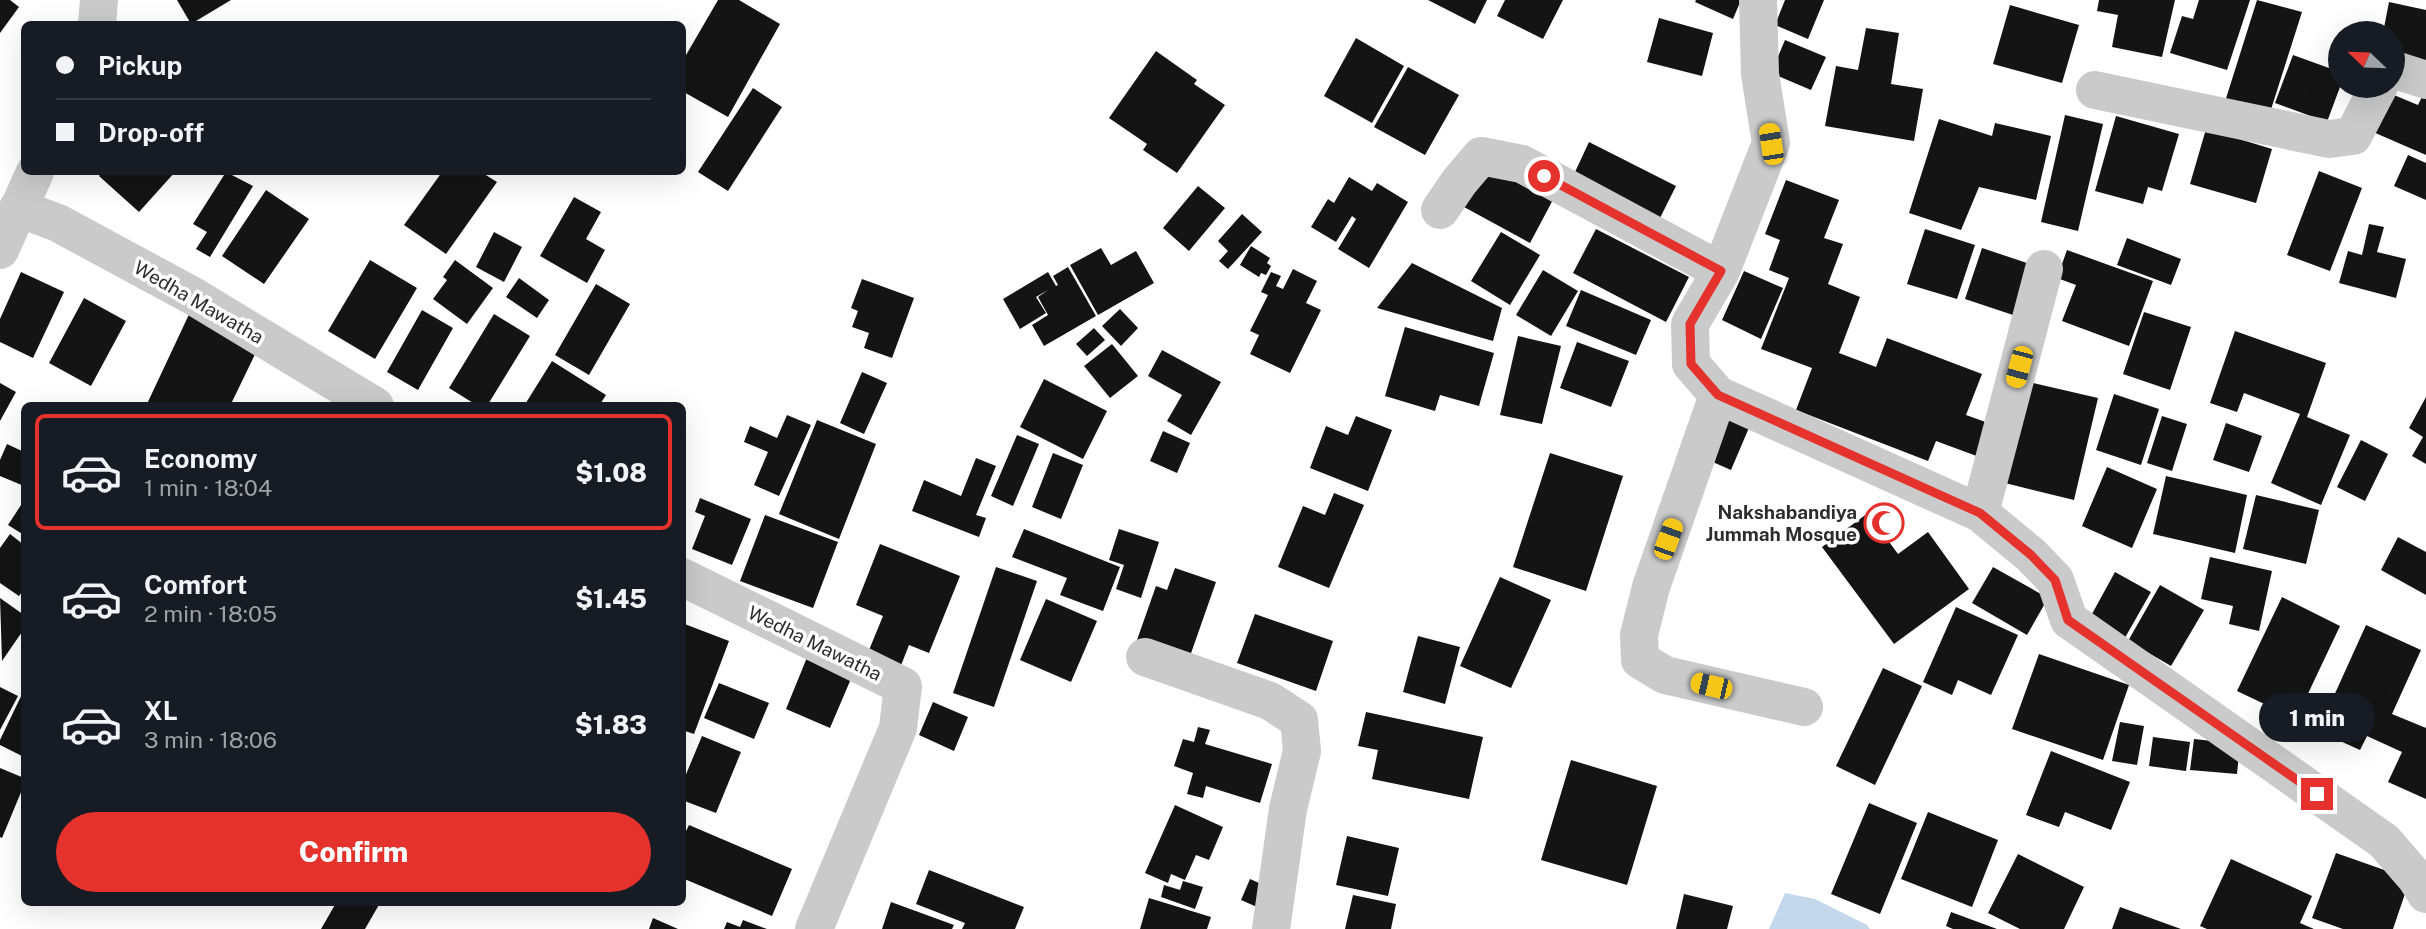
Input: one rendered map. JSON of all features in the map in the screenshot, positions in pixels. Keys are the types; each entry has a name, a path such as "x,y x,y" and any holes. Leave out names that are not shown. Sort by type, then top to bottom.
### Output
{"street":[{"path":"97,21 99,0"},
{"path":"1758,0 1760,74 1771,144 1721,271 1690,324 1691,364 1718,395 1980,513 2031,555 2055,580 2068,620 2385,841 2426,894"},
{"path":"2405,73 2426,80"},
{"path":"2095,90 2329,139 2353,136 2373,98"},
{"path":"1440,210 1481,156 1522,164 1721,271"},
{"path":"0,250 34,175"},
{"name":"Wedha Mawatha","path":"18,208 58,223 193,296 368,402"},
{"path":"1980,513 2044,269"},
{"path":"1718,395 1651,587 1639,635 1640,660 1665,675 1804,707"},
{"name":"Wedha Mawatha","path":"686,579 903,686 898,728 814,929"},
{"path":"1145,657 1270,701 1298,720 1302,751 1288,809 1271,929"}],"water":[{"path":"1785,893 1815,899 1870,929 1769,929"}],"building":[{"path":"0,0 10,0 19,7 0,33"},
{"path":"177,0 231,0 196,21 189,21"},
{"path":"718,0 739,0 780,24 728,117 686,93 686,55"},
{"path":"1428,0 1487,0 1475,24"},
{"path":"1505,0 1563,0 1543,39 1497,16"},
{"path":"1741,0 1733,19 1695,2"},
{"path":"1785,0 1824,0 1808,39 1775,25"},
{"path":"2099,0 2175,0 2162,57 2112,47 2118,15 2097,11"},
{"path":"2199,0 2250,0 2227,70 2170,53 2182,16 2193,19"},
{"path":"2257,0 2302,12 2267,122 2223,108"},
{"path":"2389,2 2426,10 2426,62 2405,58 2405,21 2385,21"},
{"path":"2010,5 2079,25 2062,83 1993,64"},
{"path":"1659,18 1713,33 1702,76 1647,62"},
{"path":"1866,28 1899,33 1891,84 1923,89 1914,141 1825,126 1836,66 1858,70"},
{"path":"1356,38 1404,66 1372,123 1324,96"},
{"path":"1785,40 1826,57 1811,90 1771,73"},
{"path":"1156,51 1197,80 1194,84 1225,105 1177,173 1143,150 1147,144 1109,118"},
{"path":"2293,55 2328,68 2328,98 2336,98 2327,122 2275,103"},
{"path":"1408,67 1459,95 1425,155 1374,127"},
{"path":"753,88 782,107 728,191 698,172"},
{"path":"2426,88 2426,155 2373,132 2387,98 2401,98 2418,105"},
{"path":"2065,115 2103,124 2078,231 2041,222"},
{"path":"2116,116 2179,134 2162,191 2148,187 2143,204 2095,191"},
{"path":"1939,119 1992,136 1995,123 2051,136 2036,200 1979,187 1961,230 1909,213"},
{"path":"2206,129 2272,149 2256,203 2190,184"},
{"path":"1589,142 1676,186 1654,230 1568,187"},
{"path":"2408,155 2426,163 2426,200 2394,186"},
{"path":"1490,160 1555,196 1530,243 1464,207"},
{"path":"2319,171 2362,188 2330,271 2287,255"},
{"path":"100,175 172,175 139,212"},
{"path":"224,175 232,175 253,186 210,257 196,249 207,232 193,224"},
{"path":"440,175 486,175 497,182 446,254 404,225"},
{"path":"1349,177 1372,191 1377,183 1408,202 1369,268 1338,249 1356,219 1352,216 1336,242 1311,227 1328,199 1334,203"},
{"path":"1786,180 1839,200 1824,238 1843,244 1828,284 1860,297 1839,353 1876,367 1887,338 1982,374 1966,415 1994,425 1982,458 1936,441 1928,461 1796,410 1812,368 1761,349 1789,278 1769,270 1780,240 1765,234"},
{"path":"1198,186 1225,208 1189,251 1163,228"},
{"path":"266,190 309,219 264,284 222,256"},
{"path":"574,197 601,212 586,239 605,250 587,283 540,256"},
{"path":"1242,214 1262,232 1228,269 1219,261 1228,251 1218,241"},
{"path":"2369,224 2384,227 2377,252 2406,259 2396,298 2339,283 2348,251 2362,255"},
{"path":"1596,229 1689,277 1666,322 1573,273"},
{"path":"1925,229 1975,245 1957,299 1907,284"},
{"path":"494,232 522,247 504,282 476,267"},
{"path":"1501,232 1540,255 1510,305 1471,281"},
{"path":"2127,238 2181,259 2171,285 2117,265"},
{"path":"1251,246 1270,258 1267,263 1271,266 1266,275 1261,273 1259,277 1240,265"},
{"path":"1101,248 1111,265 1136,251 1154,283 1098,315 1070,265"},
{"path":"1982,248 2030,264 2013,315 1965,299"},
{"path":"2067,250 2153,281 2129,346 2062,321 2076,285 2057,278"},
{"path":"370,260 417,288 375,359 328,331"},
{"path":"455,260 493,288 467,324 433,299 447,280 443,277"},
{"path":"1412,263 1502,308 1493,341 1377,308"},
{"path":"1068,267 1096,316 1044,346 1032,325 1048,315 1038,297 1048,290 1036,297 1046,313 1020,329 1003,299 1048,272 1056,286 1058,285 1053,276"},
{"path":"1293,269 1317,281 1306,303 1321,310 1290,373 1250,354 1259,335 1250,331 1268,295 1261,292 1271,272 1281,276 1276,286 1283,289"},
{"path":"1543,270 1578,291 1551,336 1516,315"},
{"path":"1744,271 1783,288 1761,339 1722,320"},
{"path":"21,272 64,292 33,358 0,342 0,319"},
{"path":"519,278 549,300 537,318 506,297"},
{"path":"862,279 914,298 892,358 864,348 869,333 852,327 858,311 851,308"},
{"path":"596,284 630,304 589,375 555,355"},
{"path":"1581,290 1651,320 1636,355 1566,326"},
{"path":"84,298 126,321 91,386 49,363"},
{"path":"192,308 261,342 232,402 148,402"},
{"path":"1120,309 1138,328 1121,346 1102,326"},
{"path":"422,310 453,328 418,390 387,372"},
{"path":"2144,312 2191,327 2170,390 2123,374"},
{"path":"494,314 530,336 489,402 472,402 449,388"},
{"path":"1405,327 1494,353 1479,406 1440,395 1435,411 1385,396"},
{"path":"1094,328 1105,340 1087,356 1076,344"},
{"path":"2235,331 2326,363 2307,417 2350,435 2321,505 2271,483 2300,414 2244,393 2237,412 2210,403"},
{"path":"1518,336 1561,346 1542,424 1500,415"},
{"path":"1577,342 1629,361 1611,407 1560,388"},
{"path":"1112,344 1138,376 1110,398 1084,366"},
{"path":"1162,350 1221,382 1191,435 1167,421 1182,395 1148,376"},
{"path":"552,361 606,395 602,402 526,402"},
{"path":"862,372 887,383 864,434 840,423"},
{"path":"1044,379 1107,411 1083,459 1020,427"},
{"path":"2029,382 2098,398 2074,500 2005,483"},
{"path":"0,383 16,392 0,421"},
{"path":"2114,394 2159,409 2141,465 2096,450"},
{"path":"2426,397 2426,464 2412,456 2423,437 2409,428"},
{"path":"1729,413 1751,423 1731,470 1708,460"},
{"path":"787,415 811,425 779,496 754,485 768,452 744,442 750,426 777,438"},
{"path":"1356,416 1392,430 1368,491 1310,468 1326,426 1348,435"},
{"path":"2162,416 2187,424 2172,471 2147,463"},
{"path":"817,420 876,444 839,539 779,514"},
{"path":"2226,423 2262,436 2249,472 2213,460"},
{"path":"1163,431 1190,443 1177,473 1150,461"},
{"path":"1017,435 1039,444 1013,506 991,496"},
{"path":"2361,440 2388,454 2365,501 2337,487"},
{"path":"7,444 21,451 21,485 0,476 0,460"},
{"path":"1053,453 1083,465 1061,519 1032,507"},
{"path":"1550,453 1623,476 1586,591 1513,567"},
{"path":"976,458 996,466 976,515 986,518 979,537 912,511 924,480 961,496"},
{"path":"2107,467 2157,489 2132,548 2082,526"},
{"path":"2166,476 2247,495 2235,553 2153,534"},
{"path":"1334,493 1364,505 1329,588 1278,567 1303,506 1325,515"},
{"path":"2256,495 2319,510 2306,564 2243,549"},
{"path":"700,498 751,519 732,565 692,549 705,516 695,512"},
{"path":"21,505 21,533 8,525"},
{"path":"1868,513 1898,554 1928,532 1969,589 1894,644 1822,547"},
{"path":"765,515 838,542 813,608 740,581"},
{"path":"1024,529 1120,567 1103,611 1060,595 1067,578 1012,557"},
{"path":"1119,529 1159,542 1141,598 1116,589 1124,565 1109,560"},
{"path":"10,534 21,543 19,596 0,583 0,548"},
{"path":"2398,537 2426,552 2426,595 2381,570"},
{"path":"880,544 960,576 929,653 909,645 900,668 867,655 883,616 856,605"},
{"path":"2210,557 2272,571 2259,631 2229,624 2233,606 2201,599"},
{"path":"996,567 1037,581 994,707 953,693"},
{"path":"1993,567 2048,598 2027,635 1972,603"},
{"path":"1175,568 1216,582 1189,659 1137,640 1156,586 1167,590"},
{"path":"2115,572 2151,592 2122,643 2087,623"},
{"path":"1500,577 1551,600 1511,688 1460,666"},
{"path":"2160,585 2204,610 2171,666 2128,641"},
{"path":"2282,597 2340,626 2296,719 2237,691"},
{"path":"0,598 21,613 21,633 2,661"},
{"path":"1046,599 1097,621 1071,682 1020,660"},
{"path":"1956,607 2018,635 1991,695 1958,680 1952,695 1923,682"},
{"path":"1255,614 1333,641 1316,691 1237,663"},
{"path":"686,625 729,641 694,734 686,731"},
{"path":"2366,625 2421,650 2392,714 2426,728 2426,799 2388,782 2402,752 2367,736 2360,750 2318,731"},
{"path":"1418,636 1460,647 1445,704 1403,692"},
{"path":"2039,654 2129,685 2103,760 2012,729"},
{"path":"808,655 853,674 830,728 786,709"},
{"path":"1883,668 1922,686 1875,785 1836,766"},
{"path":"719,683 769,703 754,739 704,718"},
{"path":"0,687 18,696 0,730"},
{"path":"21,696 21,756 0,745"},
{"path":"933,702 968,717 954,751 919,735"},
{"path":"1366,712 1483,737 1469,799 1372,779 1378,750 1358,746"},
{"path":"2120,722 2144,726 2137,765 2112,761"},
{"path":"1198,727 1210,730 1205,744 1272,764 1260,803 1206,786 1203,798 1187,794 1193,773 1174,766 1183,739 1194,742"},
{"path":"702,736 741,752 716,813 686,802 686,774"},
{"path":"2153,737 2190,742 2186,771 2149,766"},
{"path":"2194,739 2240,744 2237,774 2190,770"},
{"path":"2051,751 2130,782 2111,830 2065,812 2059,827 2026,815"},
{"path":"1571,760 1657,786 1627,885 1541,860"},
{"path":"0,768 21,777 21,792 2,838"},
{"path":"1869,803 1917,823 1880,914 1831,894"},
{"path":"1175,805 1223,827 1209,860 1196,855 1185,880 1171,874 1168,883 1145,873"},
{"path":"1928,812 1998,840 1972,907 1901,879"},
{"path":"689,825 792,869 772,916 686,880 686,831"},
{"path":"1347,836 1399,848 1388,896 1336,885"},
{"path":"2336,853 2410,879 2393,929 2343,929 2312,918"},
{"path":"2018,854 2084,887 2064,929 2020,929 1988,913"},
{"path":"2231,859 2312,896 2300,923 2314,929 2207,929 2200,926"},
{"path":"929,870 1024,907 1015,929 962,929 965,923 916,904"},
{"path":"1250,879 1266,886 1257,907 1241,900"},
{"path":"1183,881 1203,887 1195,909 1161,897 1164,885 1180,890"},
{"path":"1684,894 1733,906 1727,929 1676,929"},
{"path":"1353,895 1396,904 1391,929 1345,929"},
{"path":"1149,898 1211,917 1207,929 1140,929"},
{"path":"891,902 954,925 952,929 882,929"},
{"path":"334,906 378,906 365,929 321,929"},
{"path":"2120,907 2181,929 2112,929"},
{"path":"1951,912 1997,929 1953,929 1946,926"},
{"path":"653,918 678,929 649,929"},
{"path":"743,920 767,929 724,929 727,922 740,927"}],"place":[{"name":"Nakshabandiya Jummah Mosque","path":"1884,523"}],"route":[{"path":"1544,176 1721,271 1690,324 1691,364 1718,395 1980,513 2031,555 2055,580 2068,620 2317,794"}]}
